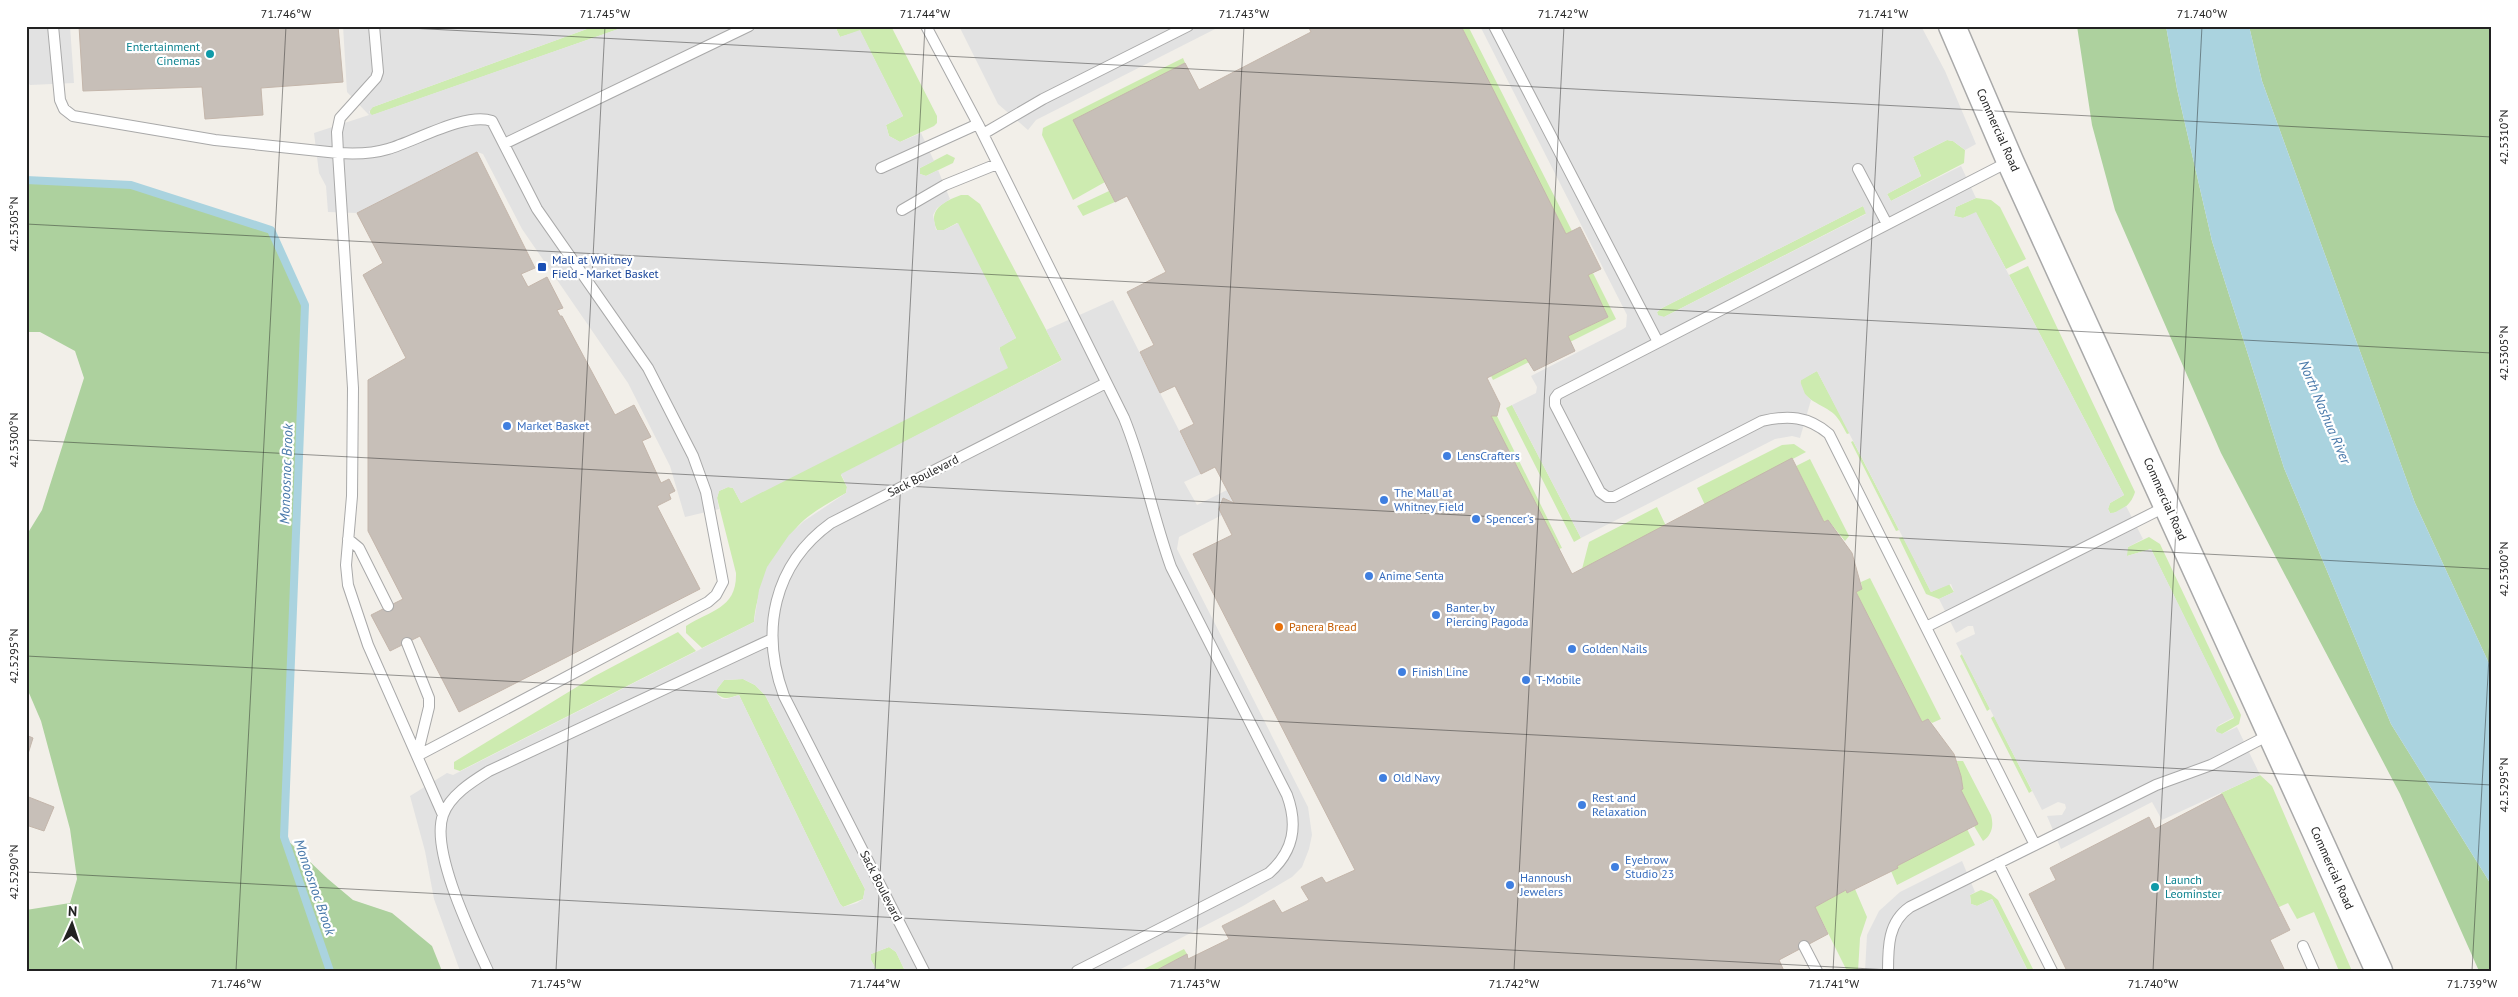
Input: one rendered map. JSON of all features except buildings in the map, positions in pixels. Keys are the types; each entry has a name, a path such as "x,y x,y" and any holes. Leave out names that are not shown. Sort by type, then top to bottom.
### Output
{"street":[{"name":"Commercial Road","path":"1952,26 2010,160 2379,971"}],"lane":[{"path":"53,26 60,100 64,109 73,116 214,140 355,154 387,149 474,118 492,121 537,209 648,368 693,456 706,492 723,582 716,595 708,602 417,756"},
{"path":"374,26 378,72 376,78 340,118 337,132 353,388 352,496 347,578 356,612 368,645 443,815 442,836 454,890 461,913 488,971"},
{"path":"504,144 749,26"},
{"path":"926,26 981,129 1139,454 1159,534 1171,567 1287,795 1294,820 1290,846 1277,866 1269,873 1077,971"},
{"path":"881,168 981,129 1188,26"},
{"path":"1494,26 1658,342"},
{"path":"2010,160 1558,394 1555,398 1556,405 1600,492 1607,497 1614,496 1762,421 1784,417 1802,418 1811,421 1829,434 2035,845"},
{"path":"902,210 945,185 997,164"},
{"path":"1858,168 1887,224"},
{"name":"Sack Boulevard","path":"924,971 784,696 774,661 772,639 776,602 785,575 801,551 820,531 845,516 1106,383"},
{"path":"1926,626 2168,506"},
{"path":"348,539 359,548 388,606"},
{"path":"443,815 452,801 468,785 489,771 772,639"},
{"path":"407,643 429,698 429,707 417,756"},
{"path":"1888,971 1890,934 1897,921 1907,909 2156,785 2211,765 2272,734"},
{"path":"1998,863 2052,971"},
{"path":"1804,946 1817,971"},
{"path":"2303,946 2314,971"}],"green space":[{"path":"595,26 627,26 370,116 370,108"},
{"path":"835,26 891,26 937,116 937,123 900,142 889,136 886,125 903,116 860,31 840,37"},
{"path":"1461,26 1468,26 1572,231 1566,234"},
{"path":"2077,26 2166,26 2177,89 2212,241 2284,468 2391,724 2492,886 2492,971 2479,971 2400,794 2221,453 2115,210 2092,125"},
{"path":"2249,26 2492,26 2492,670 2415,503 2262,81"},
{"path":"1183,58 1185,63 1074,120 1105,182 1073,200 1042,135 1043,128"},
{"path":"1947,140 1953,141 1965,150 1964,163 1891,201 1887,194 1921,176 1913,157"},
{"path":"947,154 955,158 953,163 926,176 920,174 920,168"},
{"path":"26,180 123,185 271,230 305,305 284,837 353,900 392,913 432,946 442,971 26,971 26,910 70,903 77,879 70,829 41,721 26,686 26,536 42,510 84,378 75,351 40,332 26,332"},
{"path":"1109,191 1115,202 1083,216 1077,206"},
{"path":"961,195 968,195 980,204 1062,360 841,475 847,487 846,493 804,520 778,553 770,567 759,595 754,622 702,648 686,633 686,626 720,607 732,594 735,585 736,573 717,498 719,491 728,487 733,488 741,503 999,353 1000,346 1016,338 957,223 944,230 937,230 934,223 934,217 939,207 943,203"},
{"path":"1976,198 1991,200 2000,207 2026,259 2006,269 1976,213 1963,218 1954,216 1956,207"},
{"path":"1863,206 1867,213 1664,317 1658,316 1657,312 1662,308"},
{"path":"2028,266 2135,492 2129,503 2114,513 2110,513 2108,509 2110,503 2124,495 2009,275"},
{"path":"1593,273 1616,319 1570,342 1568,336 1608,317 1588,275"},
{"path":"1526,358 1529,362 1493,380 1491,376"},
{"path":"1817,371 1850,433 1847,434 1834,414 1811,400 1802,391 1801,379"},
{"path":"1512,405 1581,538 1574,542 1506,408"},
{"path":"1491,416 1497,416 1562,548 1559,549"},
{"path":"1853,441 1899,530 1896,531 1851,442"},
{"path":"1794,444 1806,452 1705,505 1697,488 1782,445"},
{"path":"1810,459 1849,536 1845,541 1828,520 1824,522 1796,466"},
{"path":"1657,507 1666,526 1582,569 1589,542"},
{"path":"1903,537 1931,592 1949,584 1954,592 1939,599 1926,594 1899,538"},
{"path":"2149,537 2160,544 2241,715 2239,724 2222,734 2217,733 2215,728 2234,718 2151,549 2127,556 2128,547"},
{"path":"1870,578 1941,719 1932,723 1928,719 1922,722 1856,592 1862,589 1861,582"},
{"path":"678,632 696,651 460,771 454,769 454,762 593,677"},
{"path":"1962,654 1990,709 1987,711 1960,656"},
{"path":"743,679 755,685 765,695 865,889 863,899 843,907 840,904 739,695 725,698 717,694 717,689 724,680"},
{"path":"1994,716 2032,791 2029,793 1991,718"},
{"path":"1957,761 1963,761 1991,815 1992,830 1983,841 1974,826 1961,790 1963,788"},
{"path":"2260,775 2272,786 2352,971 2339,971 2314,912 2297,919 2288,903 2279,907 2221,793"},
{"path":"1967,829 1975,845 1897,885 1891,871 1897,866"},
{"path":"1855,889 1867,917 1860,938 1858,971 1847,971 1815,907 1846,890 1848,893"},
{"path":"1981,890 1991,894 1998,900 2034,971 2028,971 1992,899 1977,906 1971,904 1970,895"},
{"path":"889,947 896,952 905,971 877,971 871,960 871,954"},
{"path":"1184,949 1187,954 1155,971 1140,971"}],"shaded area":[{"path":"26,26 70,26 74,83 30,85 26,80"},
{"path":"343,26 595,26 373,107 369,112 372,115 627,26 835,26 840,37 860,30 903,116 886,125 889,136 900,142 921,133 934,161 920,168 920,174 926,176 938,170 950,199 937,208 933,215 936,230 944,230 958,223 1016,338 999,348 1008,368 741,503 733,488 728,487 719,491 717,498 719,509 685,517 670,466 628,383 522,229 483,154 477,152 357,213 328,212 326,186 319,173 314,133 369,115 347,92"},
{"path":"959,26 1221,26 1036,120 1028,130 998,104"},
{"path":"1480,26 1921,26 1945,71 1976,144 1965,150 1953,141 1947,140 1913,157 1921,176 1887,194 1891,201 1961,166 1976,198 1956,207 1954,216 1963,218 1976,212 2124,495 2110,503 2108,509 2110,513 2114,513 2126,506 2143,539 2128,547 2127,556 2151,549 2234,717 2219,725 2215,731 2222,734 2237,727 2260,775 2162,820 2152,802 2061,849 2047,816 2062,815 2066,808 2065,804 2058,802 2042,810 1956,643 1975,634 1973,626 1968,626 1956,633 1939,599 1954,592 1951,584 1931,592 1817,371 1800,381 1805,394 1811,400 1800,438 1792,436 1775,439 1581,538 1512,405 1536,393 1537,387 1531,376 1623,329 1626,327 1627,315","holes":["1863,206 1866,214 1664,317 1658,315 1657,312 1662,308"]},
{"path":"1113,300 1201,474 1184,482 1197,505 1227,490 1234,503 1223,498 1219,509 1222,515 1179,537 1177,549 1308,807 1312,835 1302,867 1292,877 1243,906 1117,971 905,971 896,952 889,947 871,954 871,960 877,971 460,971 434,899 425,851 410,796 447,773 453,775 754,622 759,590 767,567 789,535 804,521 846,493 847,487 841,474 1062,360 1046,330","holes":["743,679 755,685 765,695 865,889 863,899 857,903 843,907 840,904 739,695 722,699 717,694 717,689 724,680"]},
{"path":"1962,861 1975,892 1970,895 1971,904 1977,906 1992,899 2028,971 1865,971 1867,935 1879,911 1900,892"}],"water":[{"name":"North Nashua River","path":"2166,26 2249,26 2262,81 2415,503 2492,670 2492,886 2391,724 2284,468 2212,241 2177,89"}],"waterway":[{"name":"Monoosnoc Brook","path":"26,180 131,185 271,230 305,305 284,837 330,971"}],"place":[{"name":"Entertainment Cinemas","path":"210,54"},
{"name":"Mall at Whitney Field - Market Basket","path":"542,267"},
{"name":"Market Basket","path":"507,426"},
{"name":"LensCrafters","path":"1447,456"},
{"name":"The Mall at Whitney Field","path":"1384,500"},
{"name":"Spencer's","path":"1476,519"},
{"name":"Anime Senta","path":"1369,576"},
{"name":"Banter by Piercing Pagoda","path":"1436,615"},
{"name":"Panera Bread","path":"1279,627"},
{"name":"Golden Nails","path":"1572,649"},
{"name":"Finish Line","path":"1402,672"},
{"name":"T-Mobile","path":"1526,680"},
{"name":"Old Navy","path":"1383,778"},
{"name":"Rest and Relaxation","path":"1582,805"},
{"name":"Eyebrow Studio 23","path":"1615,867"},
{"name":"Hannoush Jewelers","path":"1510,885"},
{"name":"Launch Leominster","path":"2155,887"}]}
